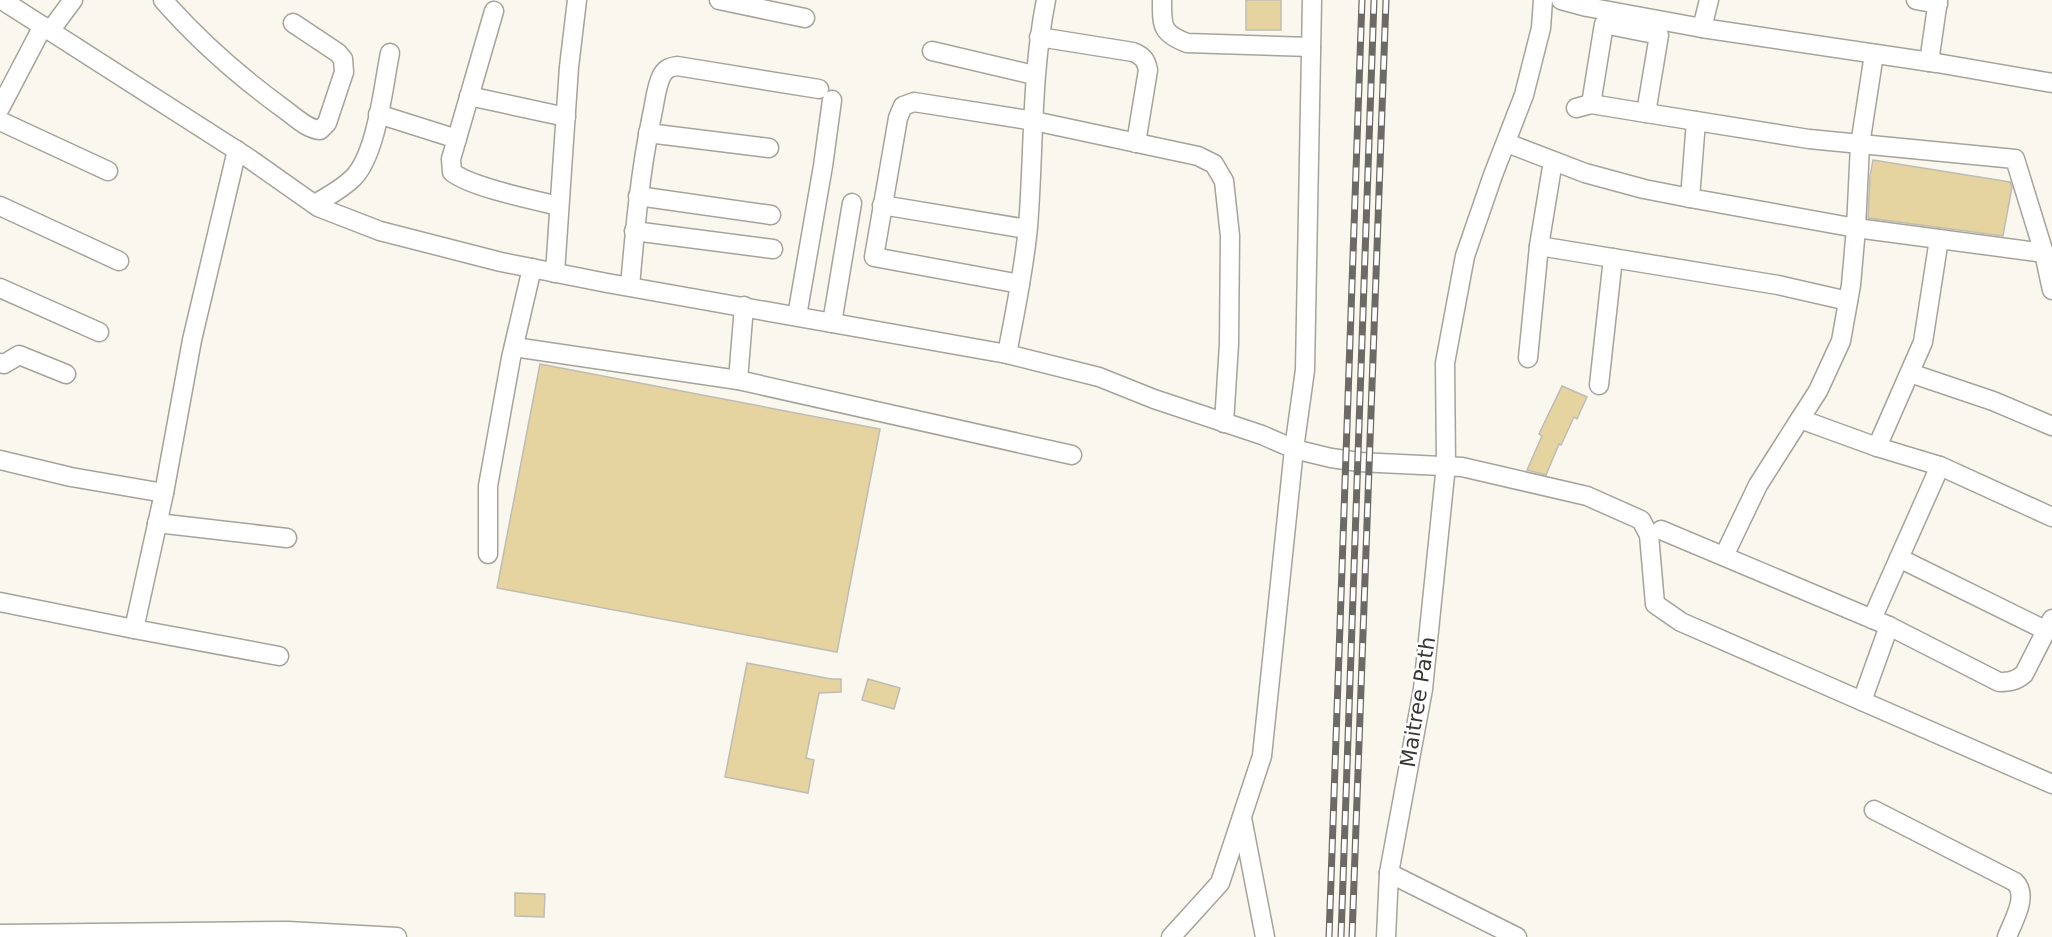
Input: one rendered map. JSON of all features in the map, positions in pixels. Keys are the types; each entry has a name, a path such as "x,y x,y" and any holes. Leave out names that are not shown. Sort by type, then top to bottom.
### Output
{"street":[{"path":"4,0 237,150 315,204 380,231 555,273 1007,354 1099,377 1294,449 1347,461 1462,466 1587,496 1641,520 1649,535 1655,604 1681,622 2052,784"},
{"path":"0,108 47,29 73,0"},
{"path":"163,0 209,48 268,97 307,126 320,130 327,123 344,72 344,63 338,54 293,23"},
{"path":"555,273 577,0"},
{"path":"718,0 806,18"},
{"path":"1007,354 1028,229 1034,75 1046,0"},
{"path":"1162,0 1168,35 1186,43 1311,46"},
{"path":"1171,937 1220,883 1262,756 1294,449 1305,370 1312,0"},
{"name":"Maitree Path","path":"1386,937 1389,873 1423,689 1446,465 1445,363 1465,256 1527,84 1541,28 1543,0"},
{"path":"1561,0 1588,3 1702,28 2052,83"},
{"path":"1702,28 1709,0"},
{"path":"1916,0 1938,2 1929,62"},
{"path":"494,11 457,139 451,166 452,172 479,184 559,206"},
{"path":"1646,113 1659,35 1604,24 1584,106 1860,145 2015,159 2044,253 2052,290"},
{"path":"1039,37 1133,52 1146,61 1148,70 1136,143"},
{"path":"933,51 1034,75"},
{"path":"315,204 355,177 366,159 390,54"},
{"path":"1724,556 1758,485 1818,391 1841,341 1856,228 1860,145 1874,54"},
{"path":"630,286 638,196 659,82 663,72 669,68 688,67 825,94 797,316"},
{"path":"469,96 566,117"},
{"path":"1020,284 874,257 898,118 903,106 914,102 1034,121 1198,156 1214,165 1224,181 1230,236 1230,344 1224,423"},
{"path":"378,114 457,139"},
{"path":"0,121 108,171"},
{"path":"1689,198 1696,121"},
{"path":"648,133 769,148"},
{"path":"1507,143 1595,176 1644,189 1856,228 2044,253"},
{"path":"134,629 164,493 192,340 237,150"},
{"path":"1528,358 1539,246 1553,161"},
{"path":"638,196 771,215"},
{"path":"832,323 852,203"},
{"path":"882,205 1028,229"},
{"path":"0,206 118,261"},
{"path":"634,231 773,249"},
{"path":"1876,447 1923,342 1939,239"},
{"path":"1539,246 1778,285 1848,301"},
{"path":"1599,385 1613,258"},
{"path":"488,554 488,486 514,347 532,268"},
{"path":"0,288 99,332"},
{"path":"738,380 744,306"},
{"path":"514,347 738,380 1072,455"},
{"path":"0,363 4,364 20,355 66,374"},
{"path":"1910,373 1993,401 2052,426"},
{"path":"1800,419 1876,447 1940,466 2052,517"},
{"path":"0,460 71,477 164,493"},
{"path":"1872,619 1940,466"},
{"path":"157,523 287,538"},
{"path":"1660,530 1889,626 1999,682 2018,680 2045,651 2049,625 1899,558"},
{"path":"0,602 279,656"},
{"path":"1862,700 1889,626"},
{"path":"1874,810 2016,882 2022,896 2007,937"},
{"path":"1242,817 1265,937"},
{"path":"1389,873 1517,937"},
{"path":"0,934 288,932 397,937"}],"building":[{"path":"1246,0 1281,0 1281,30 1246,30"},
{"path":"1873,160 2010,182 2012,187 2003,236 1868,218"},
{"path":"540,364 880,429 837,652 497,588"},
{"path":"1562,386 1587,397 1577,419 1574,417 1561,445 1559,444 1546,475 1527,470 1542,436 1539,434"},
{"path":"747,663 841,679 841,692 819,693 806,758 814,760 808,793 725,777"},
{"path":"868,679 900,688 894,709 862,700"},
{"path":"515,893 545,894 544,917 515,916"}],"railway":[{"path":"1329,937 1362,0"},
{"path":"1341,937 1374,0"},
{"path":"1352,937 1386,0"}]}
